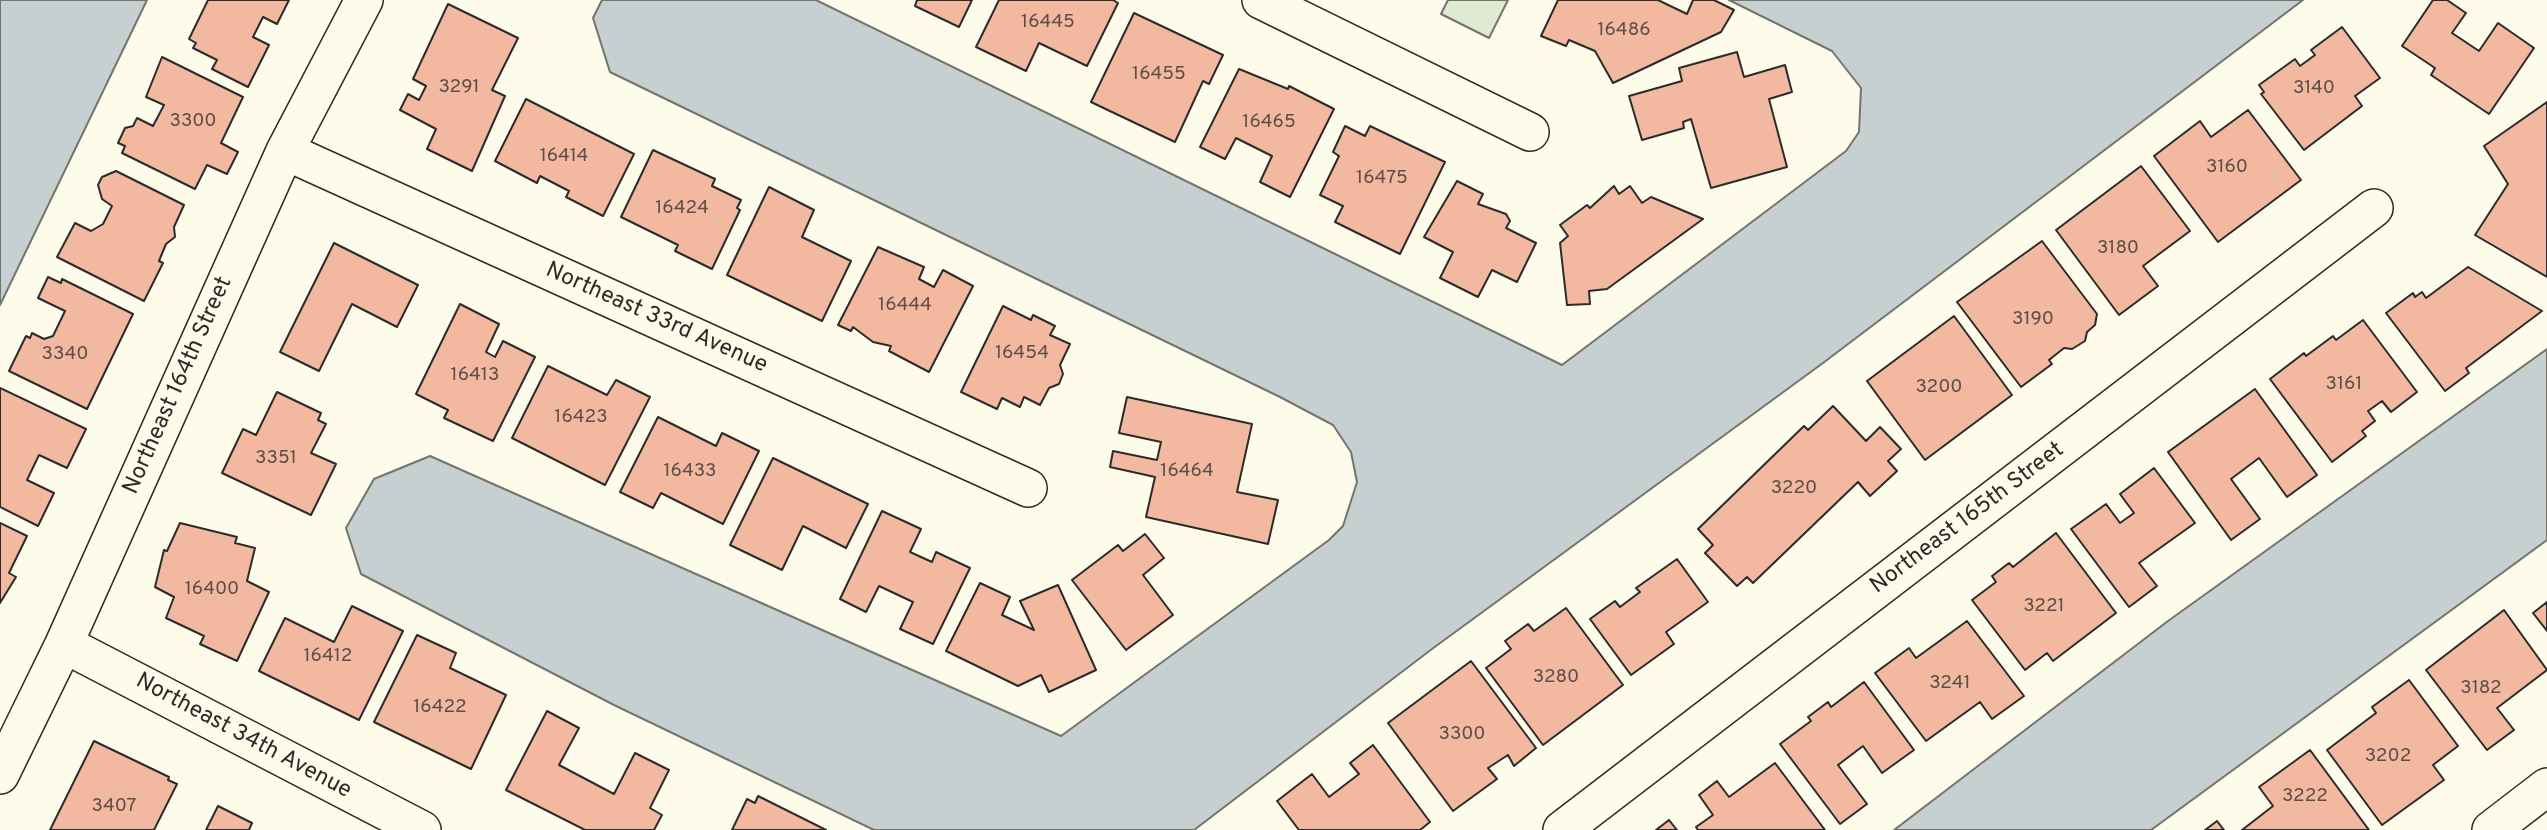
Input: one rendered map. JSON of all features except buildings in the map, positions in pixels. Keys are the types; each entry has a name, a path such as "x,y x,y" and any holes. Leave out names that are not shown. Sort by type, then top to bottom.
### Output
{"street":[{"name":"Northeast 164th Street","path":"0,775 64,644 285,151 364,0"},
{"path":"1261,0 1530,132"},
{"name":"Northeast 33rd Avenue","path":"285,151 1028,488"},
{"name":"Northeast 165th Street","path":"1562,830 2374,208"},
{"name":"Northeast 34th Avenue","path":"64,644 422,830"},
{"path":"2491,830 2547,787"}],"green space":[{"path":"1448,0 1508,0 1489,38 1441,14"}],"shaded area":[{"path":"0,0 147,0 0,305"},
{"path":"602,0 816,0 1562,365 1846,151 1859,132 1861,88 1832,51 1729,0 2303,0 1823,363 1432,649 1194,830 874,830 614,705 361,574 346,528 374,479 430,456 1061,736 1329,540 1343,526 1357,482 1351,452 1333,425 1280,397 610,72 593,18"},
{"path":"2547,349 2547,540 2151,830 1894,830 2168,621"}]}
